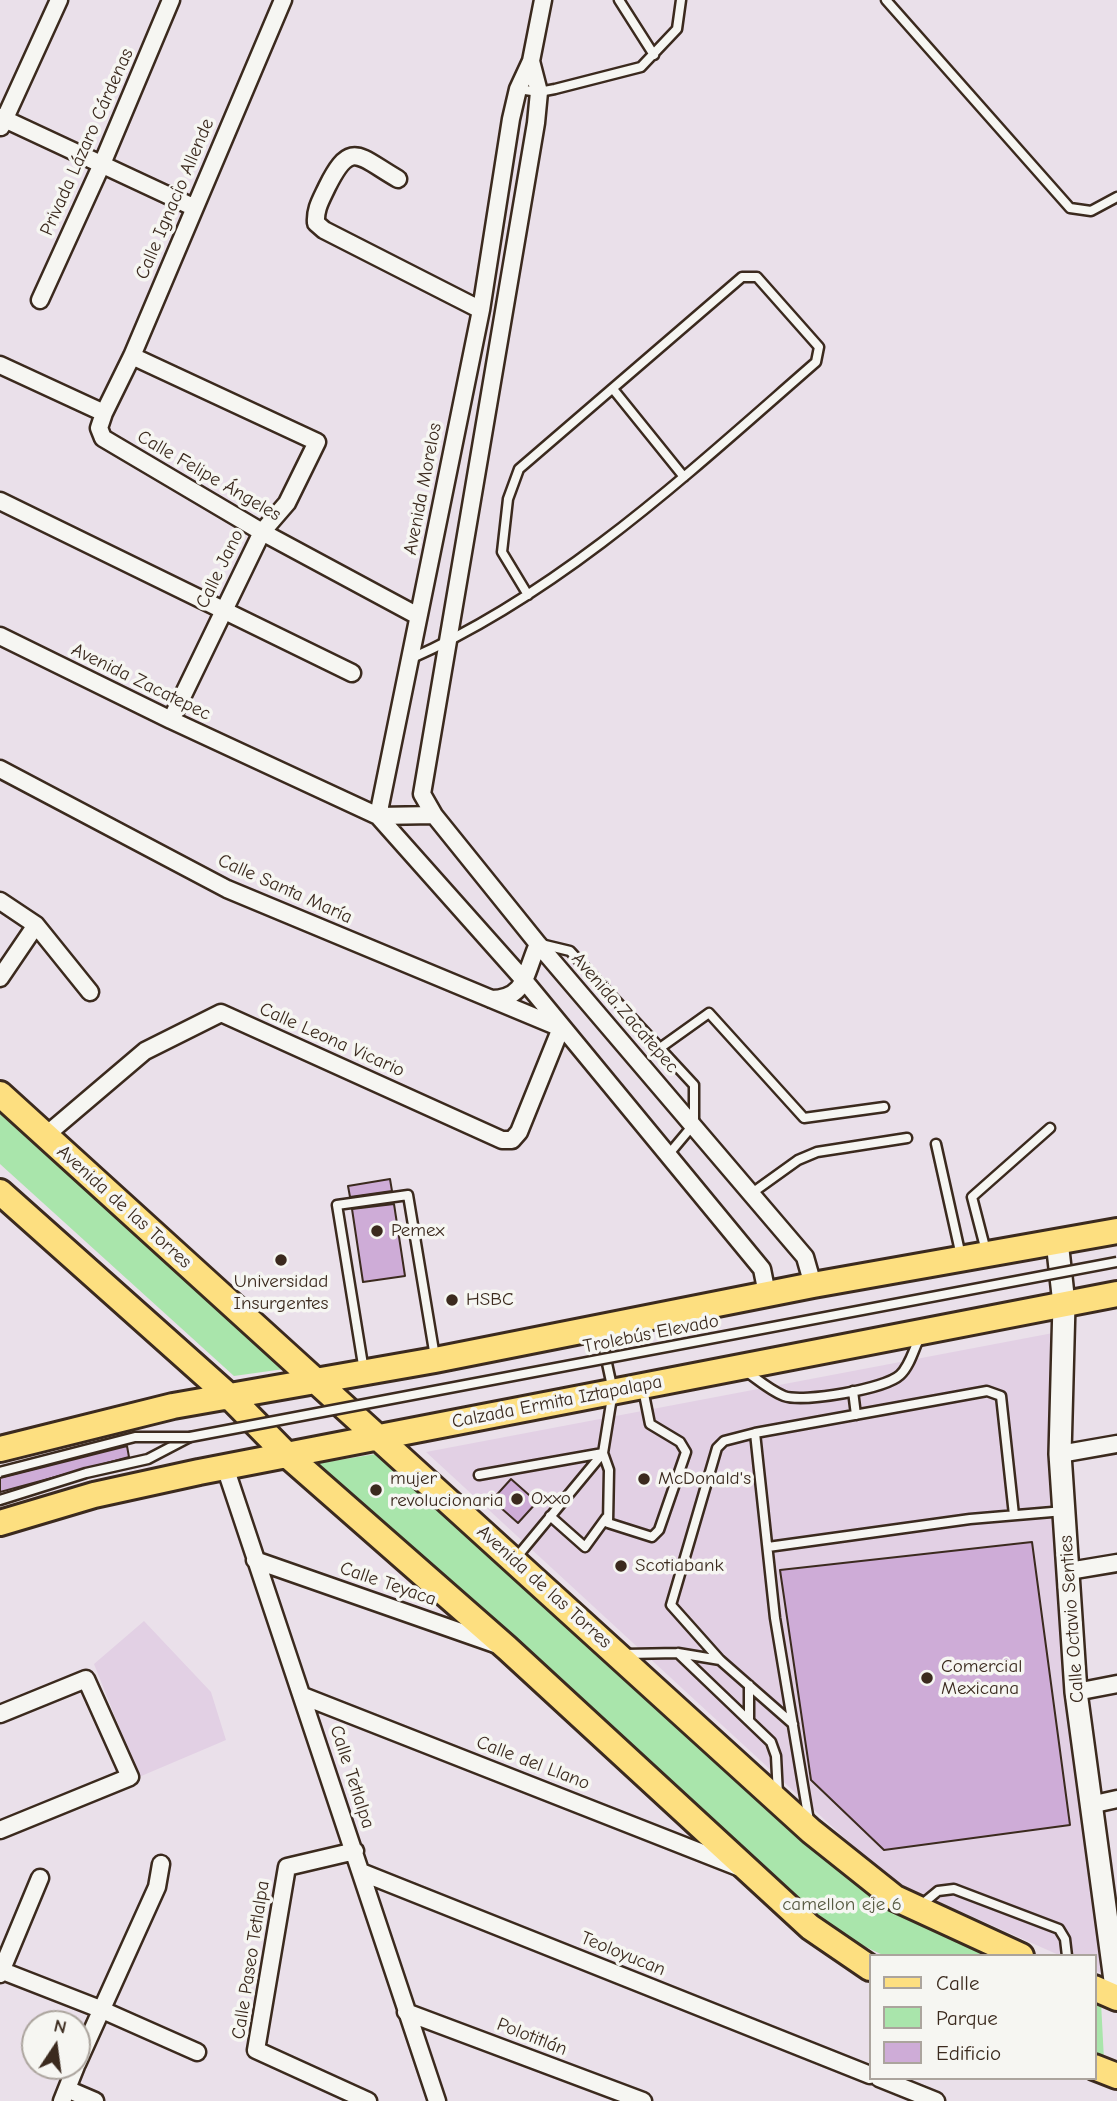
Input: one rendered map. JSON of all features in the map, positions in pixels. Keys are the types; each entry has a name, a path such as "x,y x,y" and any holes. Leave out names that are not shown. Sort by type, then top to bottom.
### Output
{"main road":[{"name":"Avenida de las Torres","path":"0,1094 317,1381 375,1438 515,1560 811,1831 895,1898 1017,1954"},
{"path":"6,1205 230,1397 287,1455 508,1648 810,1927 869,1967"},
{"path":"0,1449 138,1414 435,1360 813,1285 1117,1231"},
{"name":"Calzada Ermita Iztapalapa","path":"0,1522 94,1496 225,1467 1117,1294"},
{"path":"1096,1989 1117,1996"},
{"path":"1096,2068 1117,2077"}],"street":[{"path":"59,0 2,122 102,164 193,207"},
{"name":"Privada Lázaro Cárdenas","path":"40,300 102,164 171,0"},
{"name":"Calle Ignacio Allende","path":"103,413 132,356 283,0"},
{"name":"Avenida Morelos","path":"378,816 481,310 502,170 519,89 531,61 542,0"},
{"name":"Avenida Morelos","path":"434,815 422,794 528,175 539,92 531,61"},
{"path":"398,179 360,157 349,156 340,160 315,212 316,223 324,230 481,310"},
{"path":"502,170 528,175"},
{"name":"Calle Jano","path":"132,356 317,442 286,503 262,531 171,720"},
{"path":"0,365 103,413"},
{"name":"Calle Felipe Ángeles","path":"103,413 99,428 103,438 262,531 418,616"},
{"path":"0,501 352,673"},
{"name":"Avenida Zacatepec","path":"0,636 171,720 378,816 523,979 762,1269 767,1294"},
{"name":"Calle Santa María","path":"0,769 227,889 561,1028"},
{"name":"Avenida Zacatepec","path":"378,816 434,815 538,944 806,1257 813,1285"},
{"path":"0,901 36,925 90,992"},
{"path":"0,978 36,925"},
{"path":"489,999 514,996 538,944"},
{"name":"Calle Leona Vicario","path":"45,1136 145,1051 221,1013 502,1140 512,1140 519,1132 561,1028"},
{"name":"Calle Octavio Senties","path":"1057,1241 1064,1304 1060,1454 1076,1692 1090,1805 1110,1899 1117,1996"},
{"path":"1060,1454 1117,1444"},
{"name":"Calle Tetlalpa","path":"225,1467 437,2101"},
{"name":"Calle Teyaca","path":"255,1560 508,1648"},
{"path":"1069,1571 1117,1563"},
{"path":"0,1714 86,1679 130,1777 0,1830"},
{"path":"1076,1692 1117,1684"},
{"name":"Calle del Llano","path":"303,1696 747,1870"},
{"path":"1090,1805 1117,1799"},
{"name":"Calle Paseo Tetlalpa","path":"355,1851 287,1867 256,2050 368,2101"},
{"path":"91,2031 157,1887 161,1864"},
{"name":"Teoloyucan","path":"361,1872 869,2075"},
{"path":"40,1878 1,1971 100,2009 197,2052"},
{"name":"Polotitlán","path":"406,2012 643,2101"},
{"path":"884,2080 936,2101"},
{"path":"64,2095 94,2101"}],"lane":[{"path":"618,0 654,55"},
{"path":"519,89 539,92 641,67 677,29 681,0"},
{"path":"886,0 1070,208 1091,211 1117,197"},
{"path":"410,659 479,627 528,595 684,477 816,362 819,347 757,277 743,277 519,469 508,499 502,552 528,595"},
{"path":"613,389 684,477"},
{"path":"538,944 559,946 570,951 694,1085 694,1125 668,1155"},
{"path":"660,1048 709,1013 804,1118 884,1107"},
{"path":"987,1254 972,1197 1050,1128"},
{"path":"752,1193 798,1160 817,1152 907,1138"},
{"path":"936,1144 962,1259"},
{"path":"364,1372 337,1205 408,1195 435,1360"},
{"name":"Trolebús Elevado","path":"0,1472 135,1437 190,1437 1117,1262"},
{"path":"515,1560 603,1453 613,1391 599,1328"},
{"path":"738,1367 783,1395 802,1398 853,1391 896,1378 903,1372 923,1331"},
{"path":"606,1518 608,1523 652,1537 659,1530 687,1452 680,1442 650,1424 642,1386"},
{"path":"853,1391 856,1415"},
{"path":"793,1724 720,1660 671,1605 717,1448 724,1441 987,1391 1001,1396 1014,1515"},
{"path":"755,1433 775,1618 811,1831"},
{"name":"Trolebús Elevado","path":"0,1500 86,1473 148,1459 190,1437"},
{"path":"550,1516 585,1547 606,1518 610,1470 603,1453"},
{"path":"478,1475 603,1453"},
{"path":"768,1547 1014,1515 1065,1511"},
{"path":"618,1654 678,1653 720,1660"},
{"path":"678,1653 771,1742 776,1756 778,1801"},
{"path":"748,1720 749,1685"},
{"path":"917,1908 938,1891 954,1889 1059,1929 1065,1939 1067,1954"}],"shaded area":[{"path":"1053,1333 1052,1519 1101,1973 1096,1971 1096,1954 1056,1954 890,1880 426,1452"},
{"path":"144,1621 211,1692 226,1740 139,1777 94,1664"}],"green space":[{"path":"0,1114 284,1369 234,1376 0,1164"},
{"name":"camellon eje 6","path":"376,1454 866,1893 997,1954 881,1954 834,1932 314,1464"},
{"path":"1096,2000 1101,2002 1104,2060 1096,2057"}],"building":[{"path":"390,1179 392,1191 350,1197 348,1186"},
{"name":"Pemex","path":"394,1204 405,1276 363,1282 352,1209"},
{"path":"127,1446 129,1457 0,1492 0,1478"},
{"path":"511,1479 537,1502 518,1523 492,1500"},
{"path":"1032,1542 1070,1825 884,1850 811,1780 780,1570"}],"place":[{"name":"Pemex","path":"377,1231"},
{"name":"Universidad Insurgentes","path":"281,1260"},
{"name":"HSBC","path":"452,1300"},
{"name":"McDonald's","path":"644,1479"},
{"name":"mujer revolucionaria","path":"376,1490"},
{"name":"Oxxo","path":"517,1499"},
{"name":"Scotiabank","path":"621,1566"},
{"name":"Comercial Mexicana","path":"927,1678"}]}
